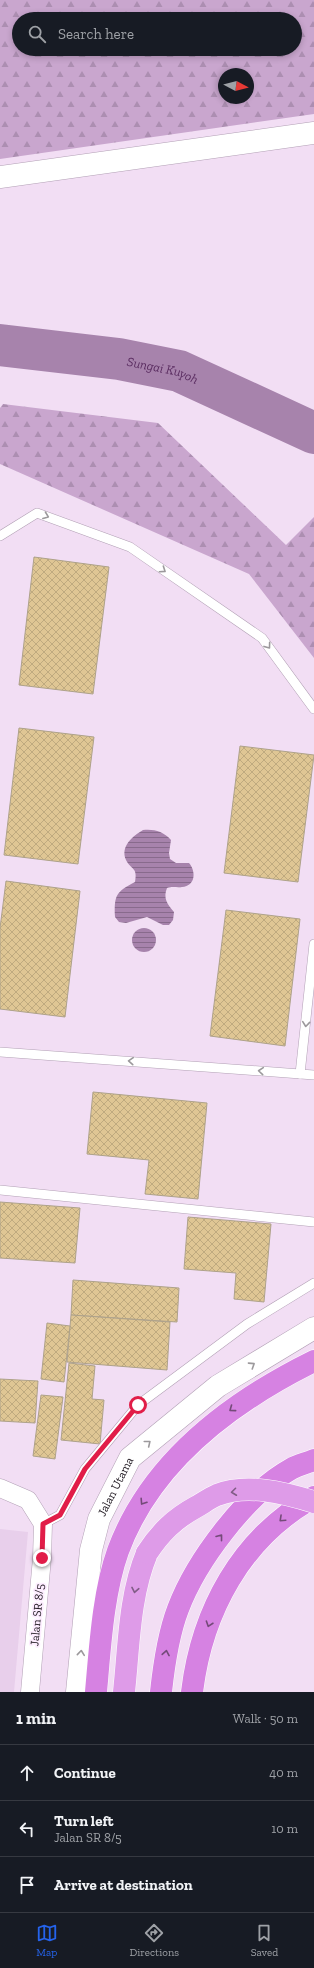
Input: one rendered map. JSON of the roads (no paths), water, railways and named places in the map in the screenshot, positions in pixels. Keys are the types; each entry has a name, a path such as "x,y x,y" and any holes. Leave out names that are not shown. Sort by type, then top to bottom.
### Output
{"highway":[{"path":"96,1692 107,1600 118,1552 130,1522 151,1490 175,1459 211,1426 246,1399 314,1361"},
{"path":"161,1692 166,1652 178,1609 188,1587 206,1556 228,1526 249,1503 271,1483 291,1469 314,1460"},
{"path":"124,1692 134,1594 140,1571 147,1553 158,1535 172,1522 218,1495 252,1490 278,1493 314,1502"},
{"path":"192,1692 203,1641 215,1606 244,1556 293,1509 314,1497"}],"street":[{"path":"0,177 314,133"},
{"name":"Jalan Utama","path":"77,1692 91,1550 99,1519 130,1458 218,1386 314,1328"},
{"path":"0,1488 28,1500 43,1524"},
{"name":"Jalan SR 8/5","path":"30,1692 42,1558 43,1524"}],"lane":[{"path":"0,536 37,513 130,547 262,638 314,709"},
{"path":"300,1074 314,944"},
{"path":"0,1052 314,1075"},
{"path":"0,1190 314,1222"},
{"path":"43,1524 60,1515 85,1469 138,1405 247,1324 314,1283"}],"waterway":[{"name":"Sungai Kuyoh","path":"0,345 119,359 179,371 314,433"}]}
